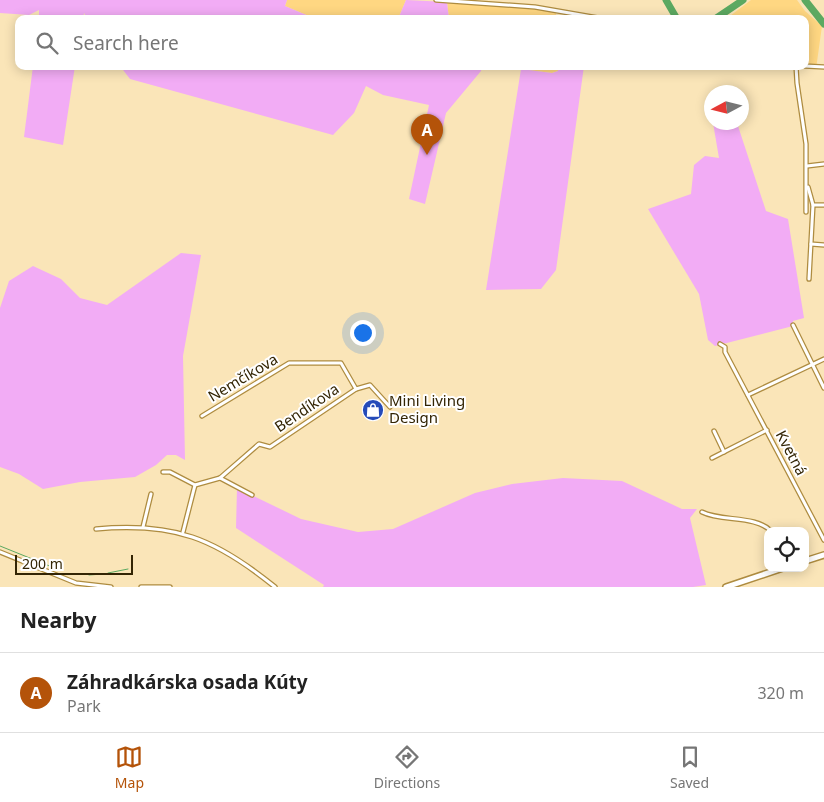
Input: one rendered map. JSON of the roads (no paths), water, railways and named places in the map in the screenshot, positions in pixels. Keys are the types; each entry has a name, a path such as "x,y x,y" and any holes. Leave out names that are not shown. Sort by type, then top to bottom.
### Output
{"main road":[{"path":"809,560 824,555"},
{"path":"726,587 771,572"}],"street":[{"path":"436,0 535,8 584,15"},
{"path":"809,66 824,68"},
{"path":"796,70 806,144 806,212"},
{"path":"807,166 824,164"},
{"path":"807,184 814,206 809,279"},
{"path":"814,206 824,205"},
{"path":"811,244 824,244"},
{"path":"793,325 824,388"},
{"name":"Kvetná","path":"720,344 725,346 725,352 824,540"},
{"path":"748,395 824,359"},
{"name":"Nemčíkova","path":"202,416 289,363 341,363 356,389"},
{"path":"356,389 370,385 390,407"},
{"name":"Bendíkova","path":"195,484 220,478 260,444 270,447 356,389"},
{"name":"Kvetná","path":"712,458 767,430"},
{"path":"714,431 724,452"},
{"path":"163,472 170,472 195,484 183,532"},
{"path":"220,478 252,495"},
{"path":"143,527 150,494"},
{"path":"702,512 713,518 743,520 764,528"},
{"path":"96,529 143,527 183,532 244,562 275,587"},
{"path":"0,552 76,583 110,587"},
{"path":"142,587 170,587"}],"waterway":[{"path":"666,0 675,15"},
{"path":"721,15 743,0"},
{"path":"805,0 824,24"},
{"path":"0,546 57,569"},
{"path":"108,573 128,569"},
{"path":"89,575 103,574"}],"place":[{"name":"Záhradkárska osada Kúty","path":"427,155"},
{"name":"Mini Living Design","path":"373,410"}]}
